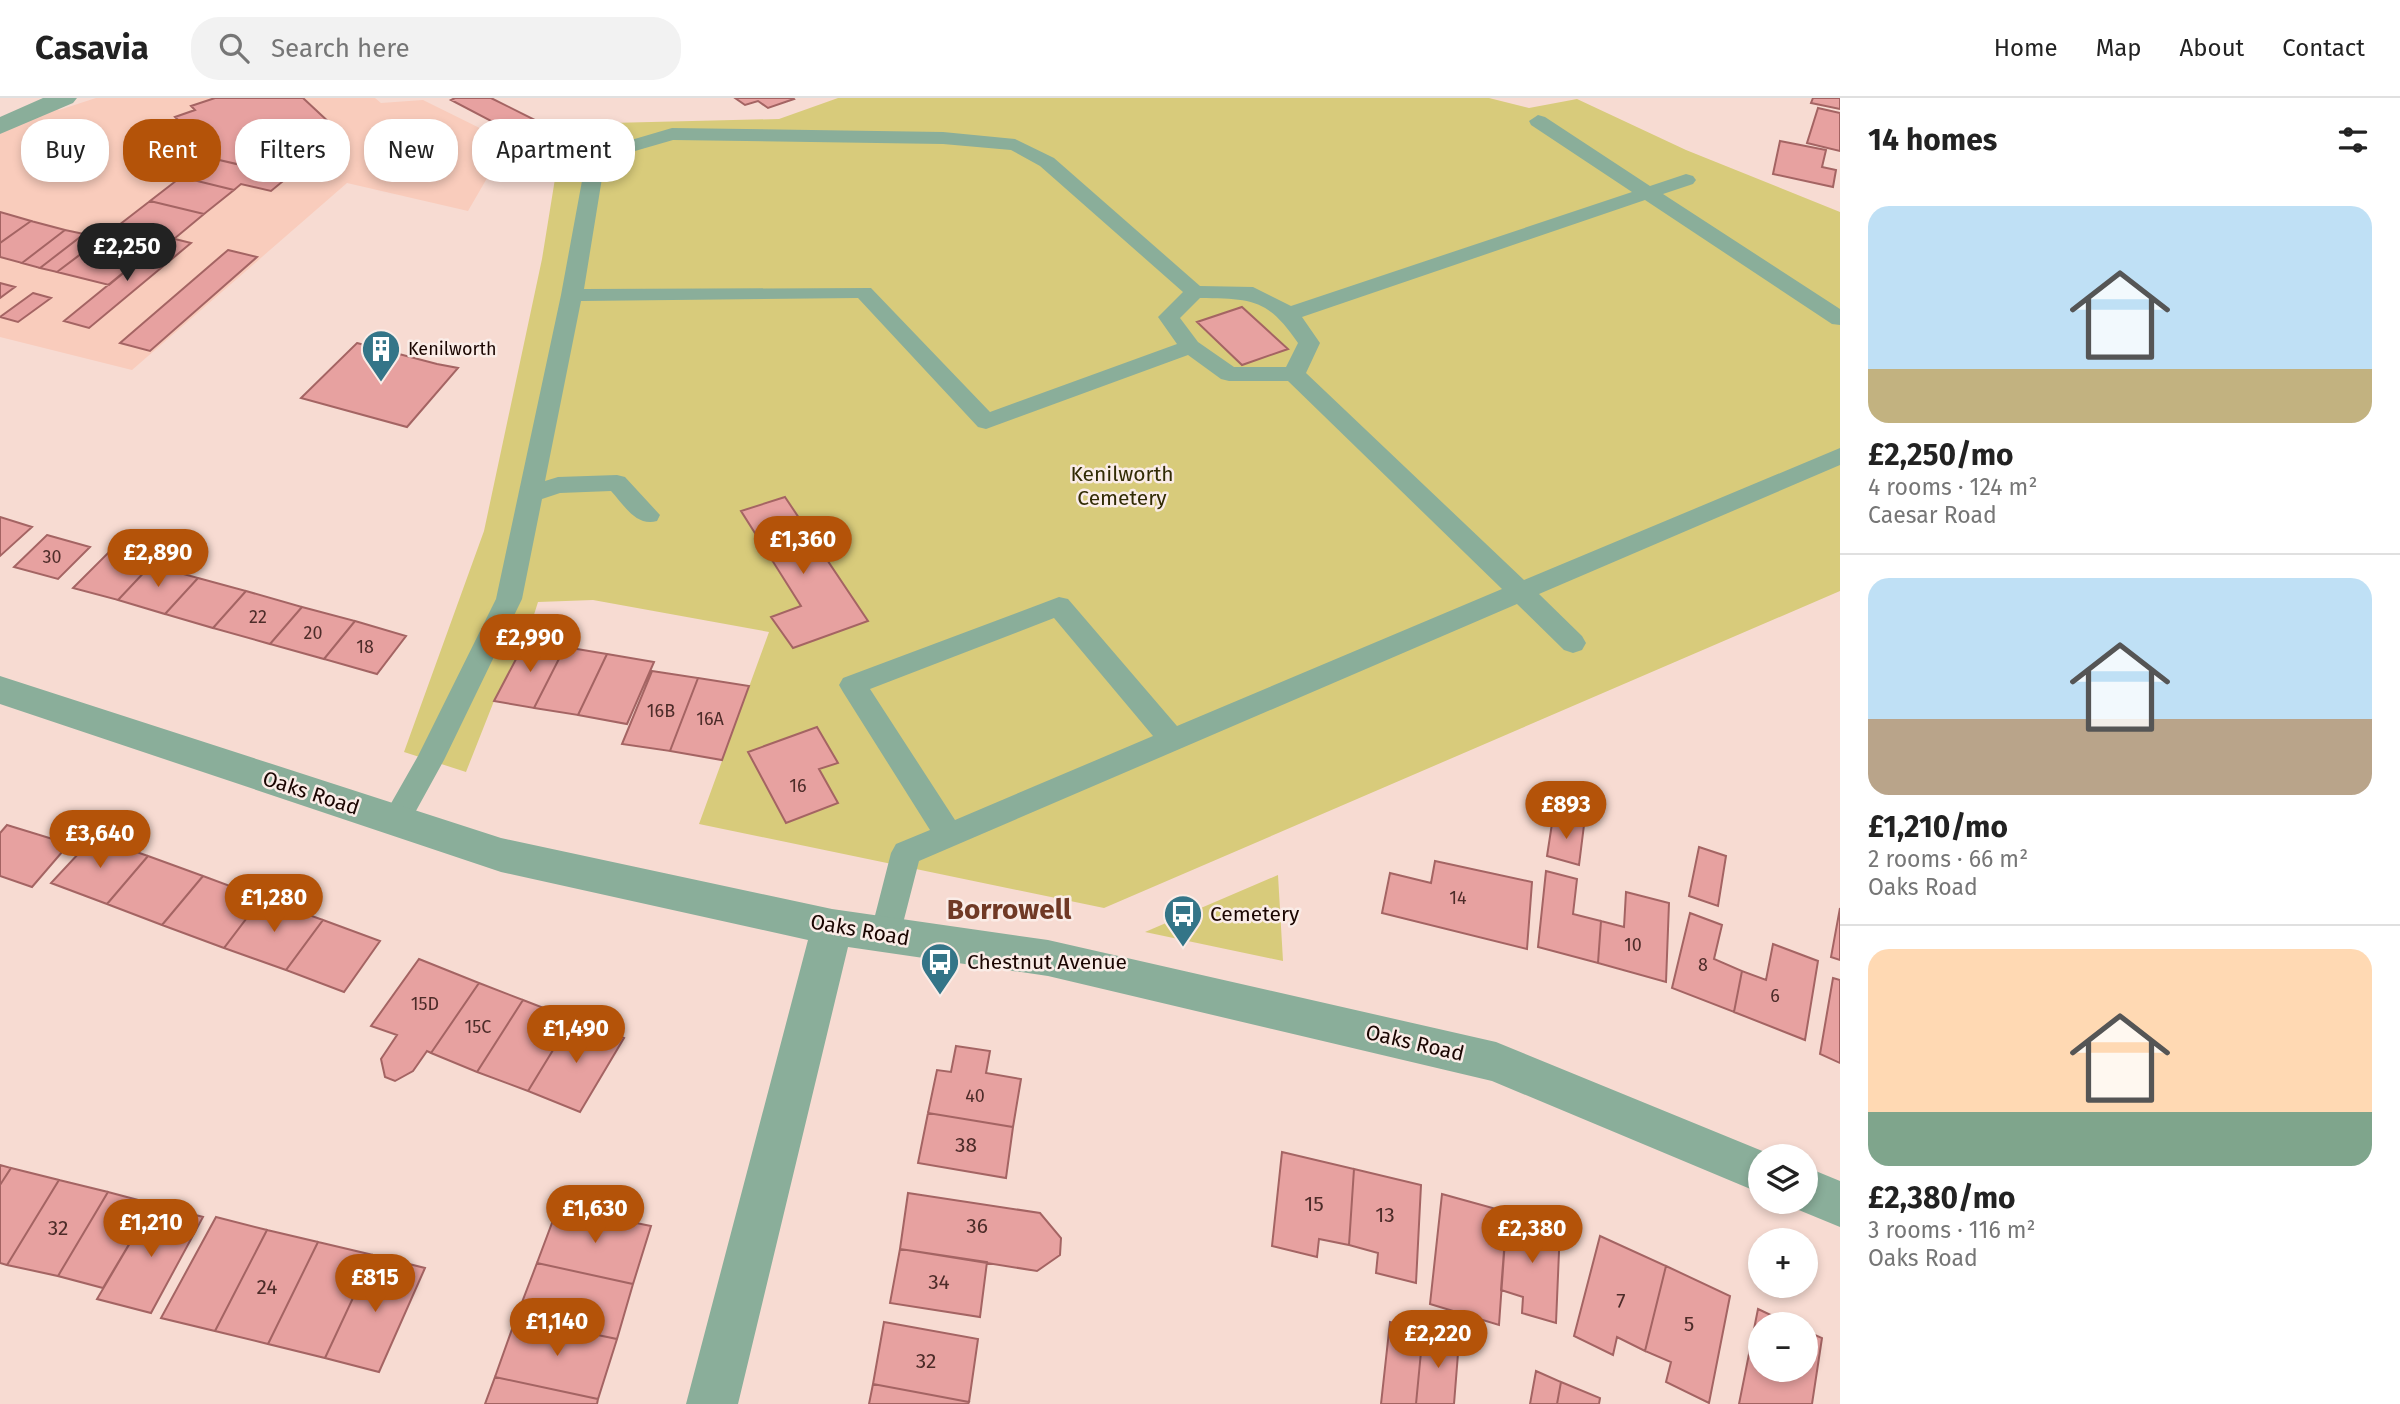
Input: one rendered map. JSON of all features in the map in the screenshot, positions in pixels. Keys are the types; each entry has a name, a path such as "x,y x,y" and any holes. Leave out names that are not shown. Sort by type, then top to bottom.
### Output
{"street":[{"path":"0,126 64,98"},
{"name":"Oaks Road","path":"0,690 501,855 832,927 1048,958 1496,1062 1748,1166"},
{"path":"712,1404 832,927"},
{"path":"1818,1195 1840,1204"}],"lane":[{"path":"1538,121 1840,319"},
{"path":"396,821 430,760 509,600 572,295 594,170 628,146 672,134 943,138 1015,145 1047,162 1195,292 1253,293 1289,314 1309,343 1294,374"},
{"path":"1289,314 1686,180"},
{"path":"572,295 864,292 986,422 1190,347"},
{"path":"1195,292 1169,317 1190,347 1229,374 1294,374 1573,643"},
{"path":"885,935 906,853 1840,456"},
{"path":"531,494 558,485 617,483 648,514"},
{"path":"949,835 853,685 1059,606 1172,740"}],"shaded area":[{"path":"96,98 375,98 381,103 423,100 472,124 472,182 485,182 468,211 347,183 132,370 0,337 0,126 51,103 59,110"}],"green space":[{"name":"Kenilworth Cemetery","path":"838,98 1489,98 1529,108 1577,99 1686,150 1840,212 1840,591 1104,908 699,824 769,632 593,600 538,602 526,640 494,701 466,772 404,752 484,531 542,259 554,182 635,182 635,122 779,119"},
{"path":"1278,875 1283,961 1145,932"}],"building":[{"path":"215,98 303,98 326,119 235,119 235,164 221,160 221,119 175,117 195,110 191,106"},
{"path":"491,98 533,119 487,119 451,100"},
{"path":"735,98 794,99 768,108 758,101 745,105"},
{"path":"1813,98 1840,98 1840,109 1811,103"},
{"path":"1818,108 1840,113 1840,151 1807,143"},
{"path":"1780,141 1826,150 1822,167 1836,170 1833,187 1773,174"},
{"path":"221,160 235,164 235,182 282,182 271,191 241,184 234,190 201,182 221,182"},
{"path":"175,182 201,182 234,190 204,214 150,201"},
{"path":"150,201 204,214 174,239 119,225"},
{"path":"0,212 31,221 0,243"},
{"path":"31,221 65,230 22,263 0,257 0,243"},
{"path":"119,225 167,237 109,285 57,272"},
{"path":"65,230 84,234 40,268 22,263"},
{"path":"84,234 101,239 57,272 40,268"},
{"path":"167,237 191,243 89,328 64,321"},
{"path":"228,250 257,257 150,351 120,343"},
{"path":"0,283 15,287 0,298"},
{"path":"33,293 51,298 18,322 0,317"},
{"path":"1242,307 1288,349 1242,365 1197,322"},
{"name":"Kenilworth","path":"357,343 458,368 407,427 301,398"},
{"path":"785,497 868,621 793,648 771,617 801,606 741,511"},
{"path":"0,517 32,527 0,556"},
{"path":"47,535 90,547 58,579 14,567"},
{"path":"108,553 151,565 118,600 73,588"},
{"path":"151,565 198,578 165,614 118,600"},
{"path":"198,578 246,591 213,628 165,614"},
{"path":"246,591 302,607 270,644 213,628"},
{"path":"302,607 355,621 324,659 270,644"},
{"path":"355,621 406,636 377,674 324,659"},
{"path":"526,640 565,647 534,708 494,701"},
{"path":"565,647 607,654 578,715 534,708"},
{"path":"607,654 654,662 627,724 578,715"},
{"path":"652,671 698,678 670,751 622,744"},
{"path":"698,678 749,686 722,760 670,751"},
{"path":"817,727 838,763 819,769 838,803 786,823 748,752"},
{"path":"1553,817 1584,825 1579,865 1547,856"},
{"path":"7,825 69,844 32,887 0,876 0,833"},
{"path":"94,837 148,856 107,904 51,883"},
{"path":"1699,847 1726,856 1718,906 1689,896"},
{"path":"148,856 203,876 162,925 107,904"},
{"path":"1435,861 1532,882 1527,949 1382,913 1390,873 1431,883"},
{"path":"1546,871 1577,879 1573,914 1601,921 1598,963 1538,947"},
{"path":"203,876 262,898 224,948 162,925"},
{"path":"1626,892 1669,903 1666,982 1598,963 1601,921 1624,927"},
{"path":"262,898 323,920 286,970 224,948"},
{"path":"1840,908 1840,960 1831,957"},
{"path":"1690,913 1722,925 1714,959 1742,971 1734,1012 1672,988"},
{"path":"323,920 380,941 344,992 286,970"},
{"path":"1773,944 1818,961 1805,1040 1734,1012 1742,971 1766,980"},
{"path":"419,959 479,983 431,1053 427,1051 413,1071 395,1081 385,1077 381,1059 397,1035 371,1026"},
{"path":"1833,978 1840,980 1840,1063 1820,1054"},
{"path":"479,983 523,1000 477,1072 431,1053"},
{"path":"523,1000 572,1019 528,1091 477,1072"},
{"path":"572,1019 624,1038 580,1112 528,1091"},
{"path":"956,1046 990,1051 986,1073 1021,1079 1013,1127 928,1113 937,1070 951,1072"},
{"path":"928,1113 1013,1127 1006,1178 918,1163"},
{"path":"1282,1152 1354,1169 1349,1245 1319,1239 1317,1257 1272,1246"},
{"path":"0,1165 11,1168 0,1185"},
{"path":"11,1168 59,1180 7,1265 0,1263 0,1185"},
{"path":"1354,1169 1421,1185 1416,1283 1376,1273 1378,1253 1349,1245"},
{"path":"59,1180 108,1192 58,1276 7,1265"},
{"path":"108,1192 153,1204 103,1288 58,1276"},
{"path":"908,1193 1040,1213 1061,1238 1060,1255 1037,1271 900,1249"},
{"path":"1442,1194 1507,1212 1499,1325 1430,1304"},
{"path":"153,1204 203,1217 151,1313 97,1299"},
{"path":"558,1207 651,1226 633,1284 537,1263"},
{"path":"1507,1212 1560,1228 1556,1323 1522,1313 1523,1297 1501,1290"},
{"path":"216,1217 267,1230 215,1331 161,1318"},
{"path":"267,1230 318,1242 268,1344 215,1331"},
{"path":"1600,1236 1666,1266 1645,1351 1617,1337 1613,1355 1574,1336"},
{"path":"318,1242 373,1255 325,1358 268,1344"},
{"path":"900,1249 987,1262 980,1317 890,1303"},
{"path":"373,1255 425,1268 379,1372 325,1358"},
{"path":"537,1263 633,1284 617,1339 516,1318"},
{"path":"1666,1266 1730,1296 1709,1403 1666,1382 1671,1362 1645,1351"},
{"path":"516,1318 617,1339 598,1399 495,1377"},
{"path":"884,1322 978,1339 969,1402 873,1384"},
{"path":"1390,1322 1423,1331 1416,1404 1381,1404"},
{"path":"1423,1331 1459,1341 1454,1404 1416,1404"},
{"path":"1818,1336 1822,1338 1818,1364"},
{"path":"1748,1359 1748,1382 1815,1382 1812,1404 1739,1404"},
{"path":"1536,1371 1561,1382 1557,1404 1530,1404"},
{"path":"495,1377 598,1399 597,1404 485,1404"},
{"path":"1561,1382 1600,1398 1599,1404 1557,1404"},
{"path":"873,1384 969,1402 869,1404"}],"place":[{"name":"Kenilworth","path":"381,383"},
{"name":"Cemetery","path":"1183,948"},
{"name":"Chestnut Avenue","path":"940,996"}],"district":[{"name":"Borrowell","path":"1009,909"}]}
